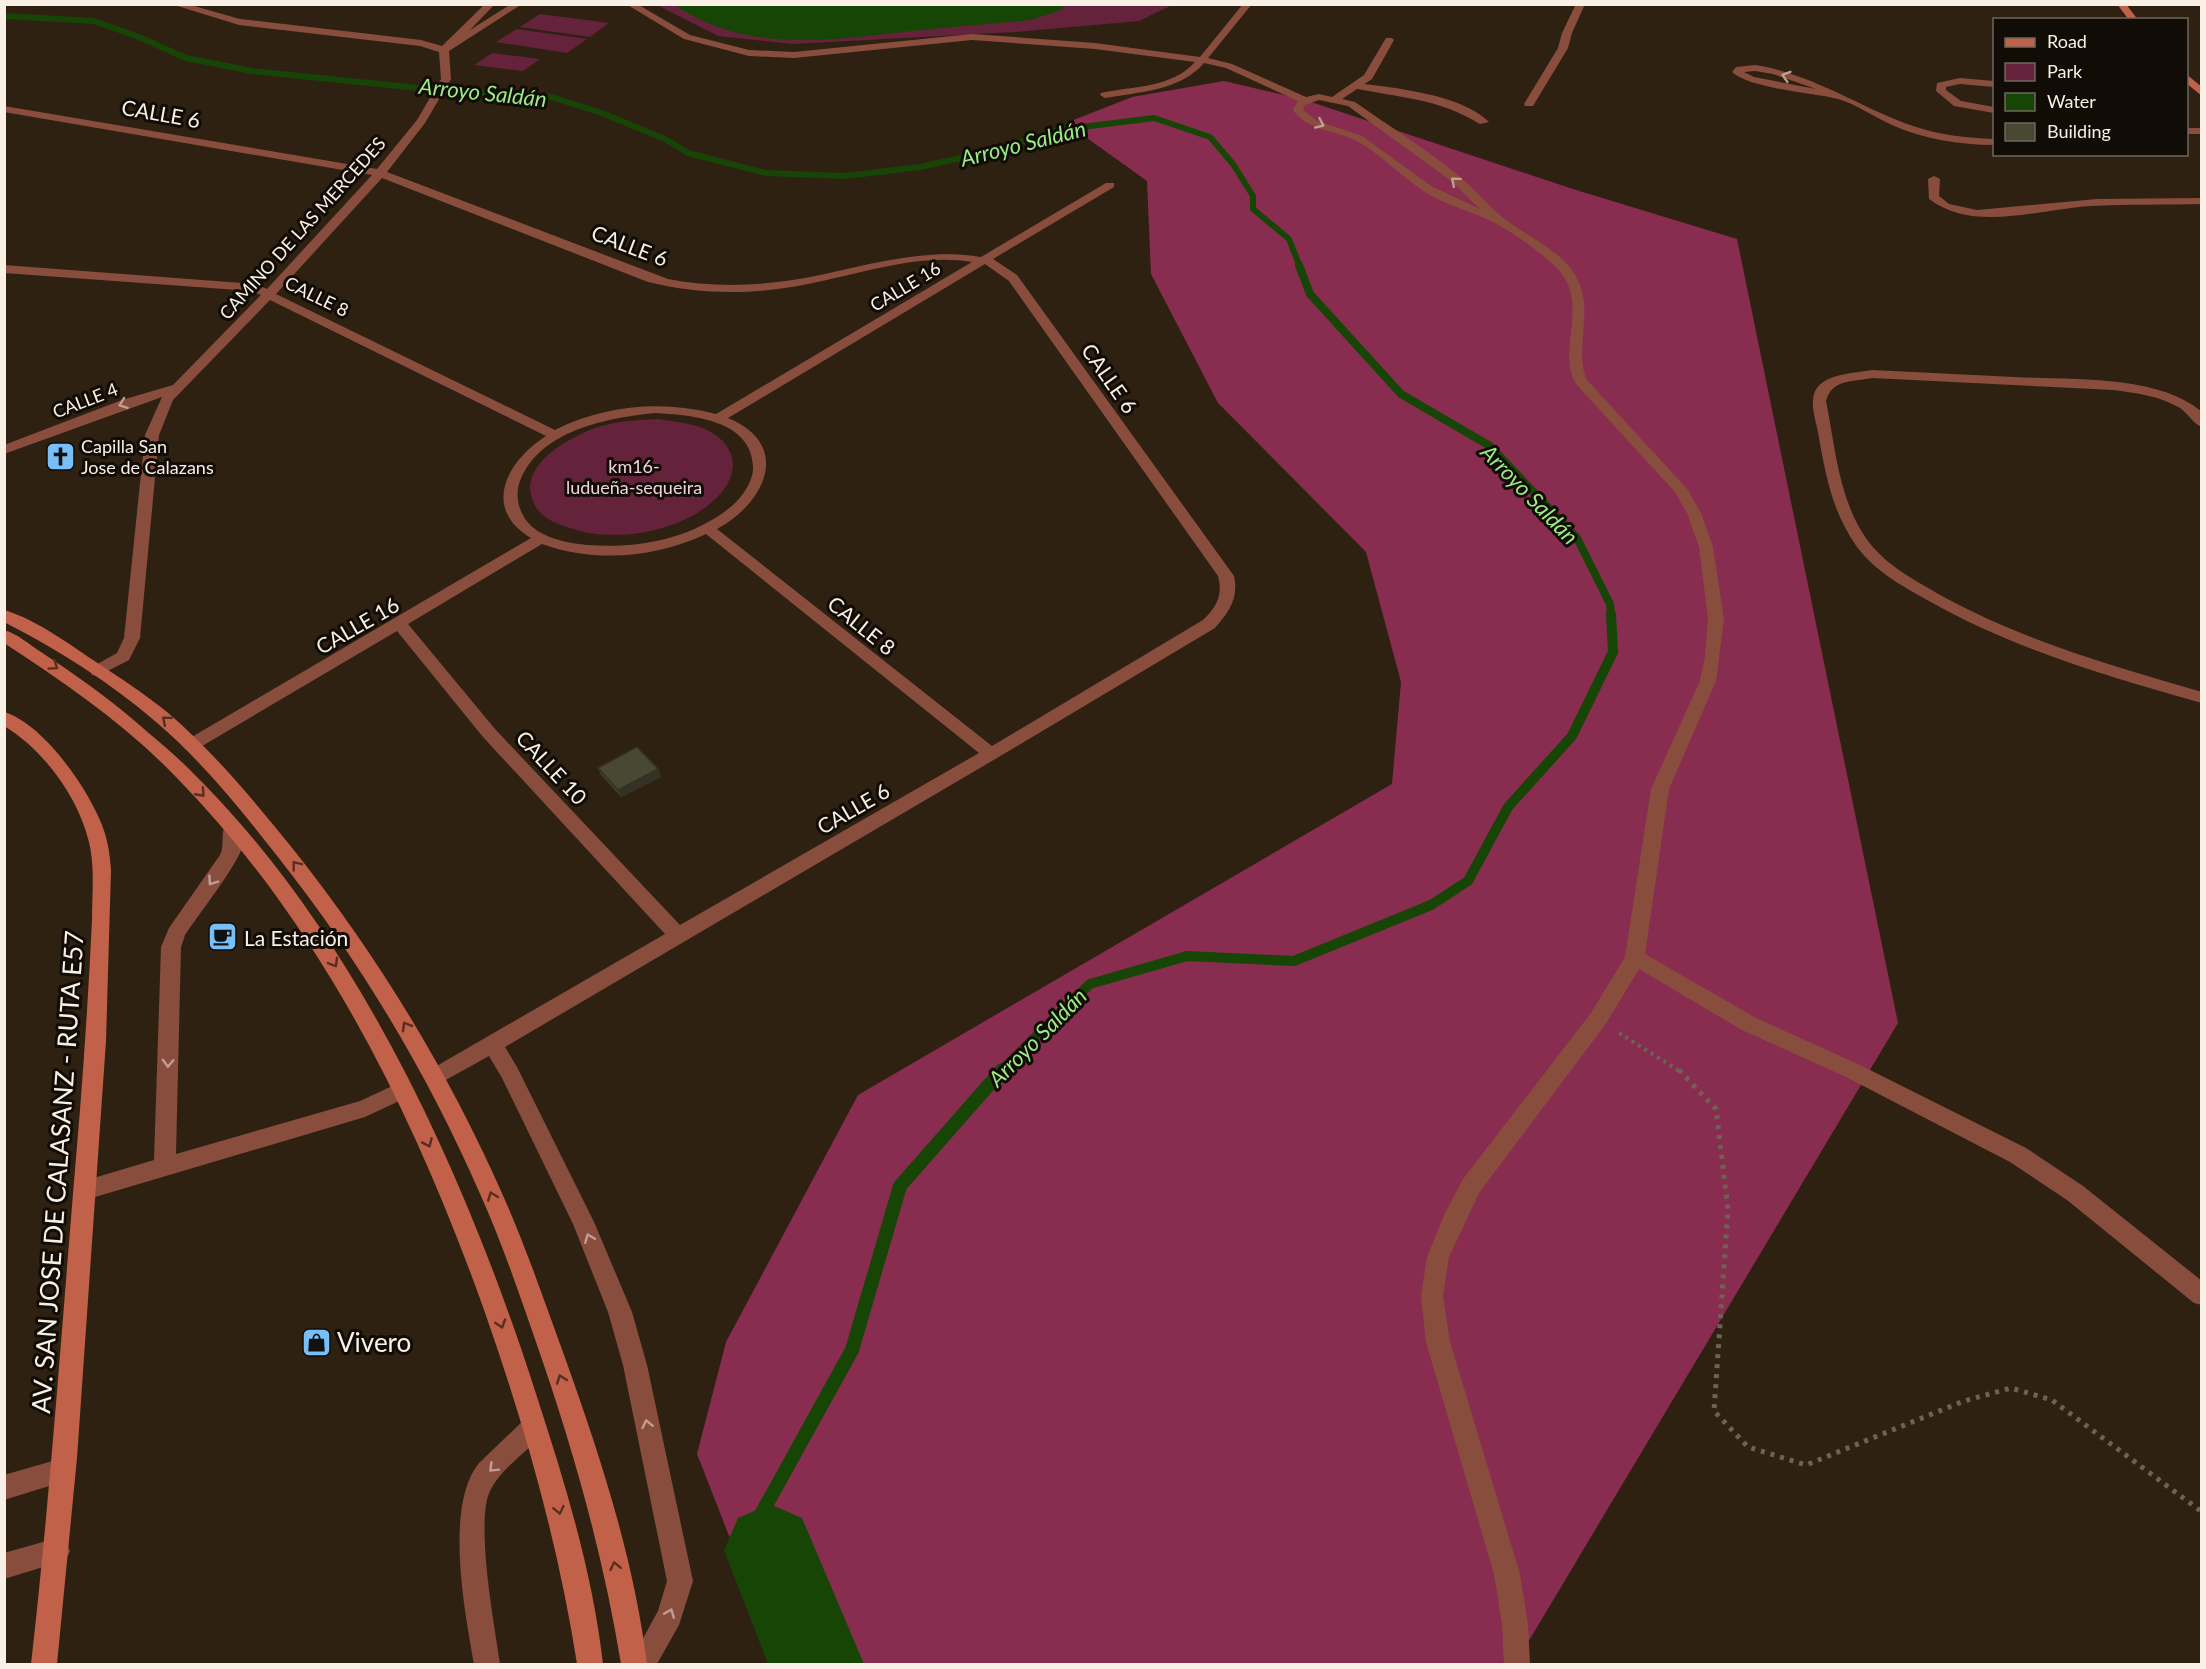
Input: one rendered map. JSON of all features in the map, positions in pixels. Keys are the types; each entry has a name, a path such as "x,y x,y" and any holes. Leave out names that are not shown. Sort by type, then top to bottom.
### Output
{"main road":[{"path":"2121,4 2132,18"},
{"path":"2188,78 2202,93"},
{"path":"4,615 131,692 191,745 257,818 329,909 403,1020 435,1077 486,1182 563,1386 589,1464 612,1550 634,1665"},
{"path":"4,635 93,692 179,768 280,884 329,953 367,1018 453,1198 489,1287 555,1495 584,1623 590,1665"},
{"name":"AV. SAN JOSE DE CALASANZ - RUTA E57","path":"4,718 37,743 67,778 86,812 98,841 102,895 101,973 85,1190 57,1551 44,1665"}],"street":[{"path":"175,4 239,22 402,40 444,50 518,4"},
{"path":"444,50 491,4"},
{"path":"630,4 687,37 748,53 794,55 972,37 1095,46 1202,60 1228,66 1305,100"},
{"path":"1105,95 1162,85 1197,67 1248,4"},
{"path":"1529,104 1563,48 1567,33 1581,4"},
{"path":"1335,99 1368,77 1389,40"},
{"name":"CAMINO DE LAS MERCEDES","path":"98,671 123,656 132,638 152,435 167,399 269,294 380,173 434,100 446,79 444,50"},
{"path":"1840,97 1750,79 1737,72 1745,67 1758,67 1796,78 1919,131 1977,142 1993,142"},
{"path":"1993,84 1966,80 1950,81 1941,86 1941,91 1958,104 1993,110"},
{"path":"1357,86 1397,92 1453,105 1468,111 1484,122"},
{"path":"1499,220 1428,189 1368,144 1347,133 1324,127 1301,114 1298,110 1300,104 1305,100 1319,97 1351,104 1454,178 1499,220 1552,256 1567,272 1574,285 1580,309 1576,370 1581,381 1681,490 1694,513 1706,547 1716,619 1713,656 1708,681 1660,789 1635,957 1624,979 1598,1019 1471,1186 1453,1220 1438,1257 1432,1296 1438,1342 1507,1574 1515,1624 1517,1665"},
{"name":"CALLE 6","path":"4,109 380,173 652,279 696,289 742,289 783,285 942,257 985,261 998,266 1013,278 1120,431 1162,485 1226,576 1229,586 1227,601 1209,624 991,754 435,1077"},
{"path":"1347,133 1370,131 1380,124"},
{"path":"1934,179 1933,197 1939,204 1955,210 1976,213 2010,213 2062,205 2202,201"},
{"name":"CALLE 16","path":"718,418 1110,185"},
{"name":"CALLE 8","path":"4,268 243,285 255,288 555,435"},
{"path":"2202,423 2189,408 2170,399 2143,390 2114,386 1872,374 1831,382 1823,388 1819,401 1839,496 1849,523 1867,549 1891,573 1948,607 2038,646 2087,664 2202,698"},
{"name":"CALLE 4","path":"4,450 127,403 179,387"},
{"path":"655,409 677,410 718,418 742,431 756,448 761,468 754,490 736,511 708,529 676,542 604,552 570,548 542,538 519,521 509,500 512,477 529,455 555,435 585,422 620,413 655,409"},
{"name":"CALLE 8","path":"708,529 991,754"},
{"name":"CALLE 16","path":"191,745 400,624 542,538"},
{"name":"CALLE 10","path":"400,624 489,733 678,935"},
{"path":"165,1167 171,947 176,933 228,858 233,847 232,828"},
{"path":"1635,957 1749,1024 1851,1070 2018,1155 2076,1193 2202,1296"},
{"path":"492,1044 510,1073 583,1222 620,1312 635,1365 680,1581 669,1616 642,1665"},
{"path":"85,1190 365,1108 403,1090"},
{"path":"487,1665 471,1532 472,1508 481,1480 534,1427"},
{"path":"4,1488 63,1470"},
{"path":"4,1566 57,1551"}],"path":[{"path":"1598,1019 1678,1070 1716,1109 1728,1209 1714,1411 1748,1447 1806,1465 1964,1401 2011,1388 2052,1400 2202,1512"}],"green space":[{"path":"657,5 1172,5 1139,21 1015,32 793,44 718,36"},
{"path":"540,14 609,23 590,37 520,27"},
{"path":"517,29 587,39 567,53 496,42"},
{"path":"492,53 540,59 523,71 474,65"},
{"name":"km16- ludueña-sequeira","path":"658,419 705,429 728,448 733,466 731,475 721,493 712,502 698,513 663,528 625,535 605,535 570,528 542,515 530,493 531,480 536,468 546,457 570,440 595,428 626,421"}],"shaded area":[{"path":"1224,81 1305,100 1576,190 1737,239 1898,1023 1515,1664 775,1664 755,1602 697,1454 726,1342 858,1095 1392,784 1401,682 1366,552 1218,403 1151,274 1147,181 1066,123 1132,97"}],"water":[{"path":"675,5 1065,5 1061,10 1031,20 851,38 790,40 730,31 702,21"}],"building":[{"path":"637,747 658,769 618,790 598,768"}],"waterway":[{"name":"Arroyo Saldán","path":"4,16 94,21 139,37 186,58 252,71 428,89 551,97 602,113 665,139 688,153 766,173 846,176 920,167 984,153 1058,130 1154,118 1210,137 1233,164 1253,196 1253,209 1289,239 1300,267"},
{"name":"Arroyo Saldán","path":"1299,265 1310,294 1401,394 1490,446 1577,538 1610,604 1611,615"},
{"name":"Arroyo Saldán","path":"1002,1070 1090,984 1187,956 1294,961 1431,905 1468,881 1508,807 1572,736 1613,652 1611,614"},
{"name":"Arroyo Saldán","path":"770,1550 759,1518 852,1350 900,1186 1002,1070"},
{"name":"Arroyo Saldán","path":"770,1550 816,1664"}],"place":[{"name":"Capilla San Jose de Calazans","path":"60,456"},
{"name":"La Estación","path":"223,937"},
{"name":"Vivero","path":"316,1342"}]}
